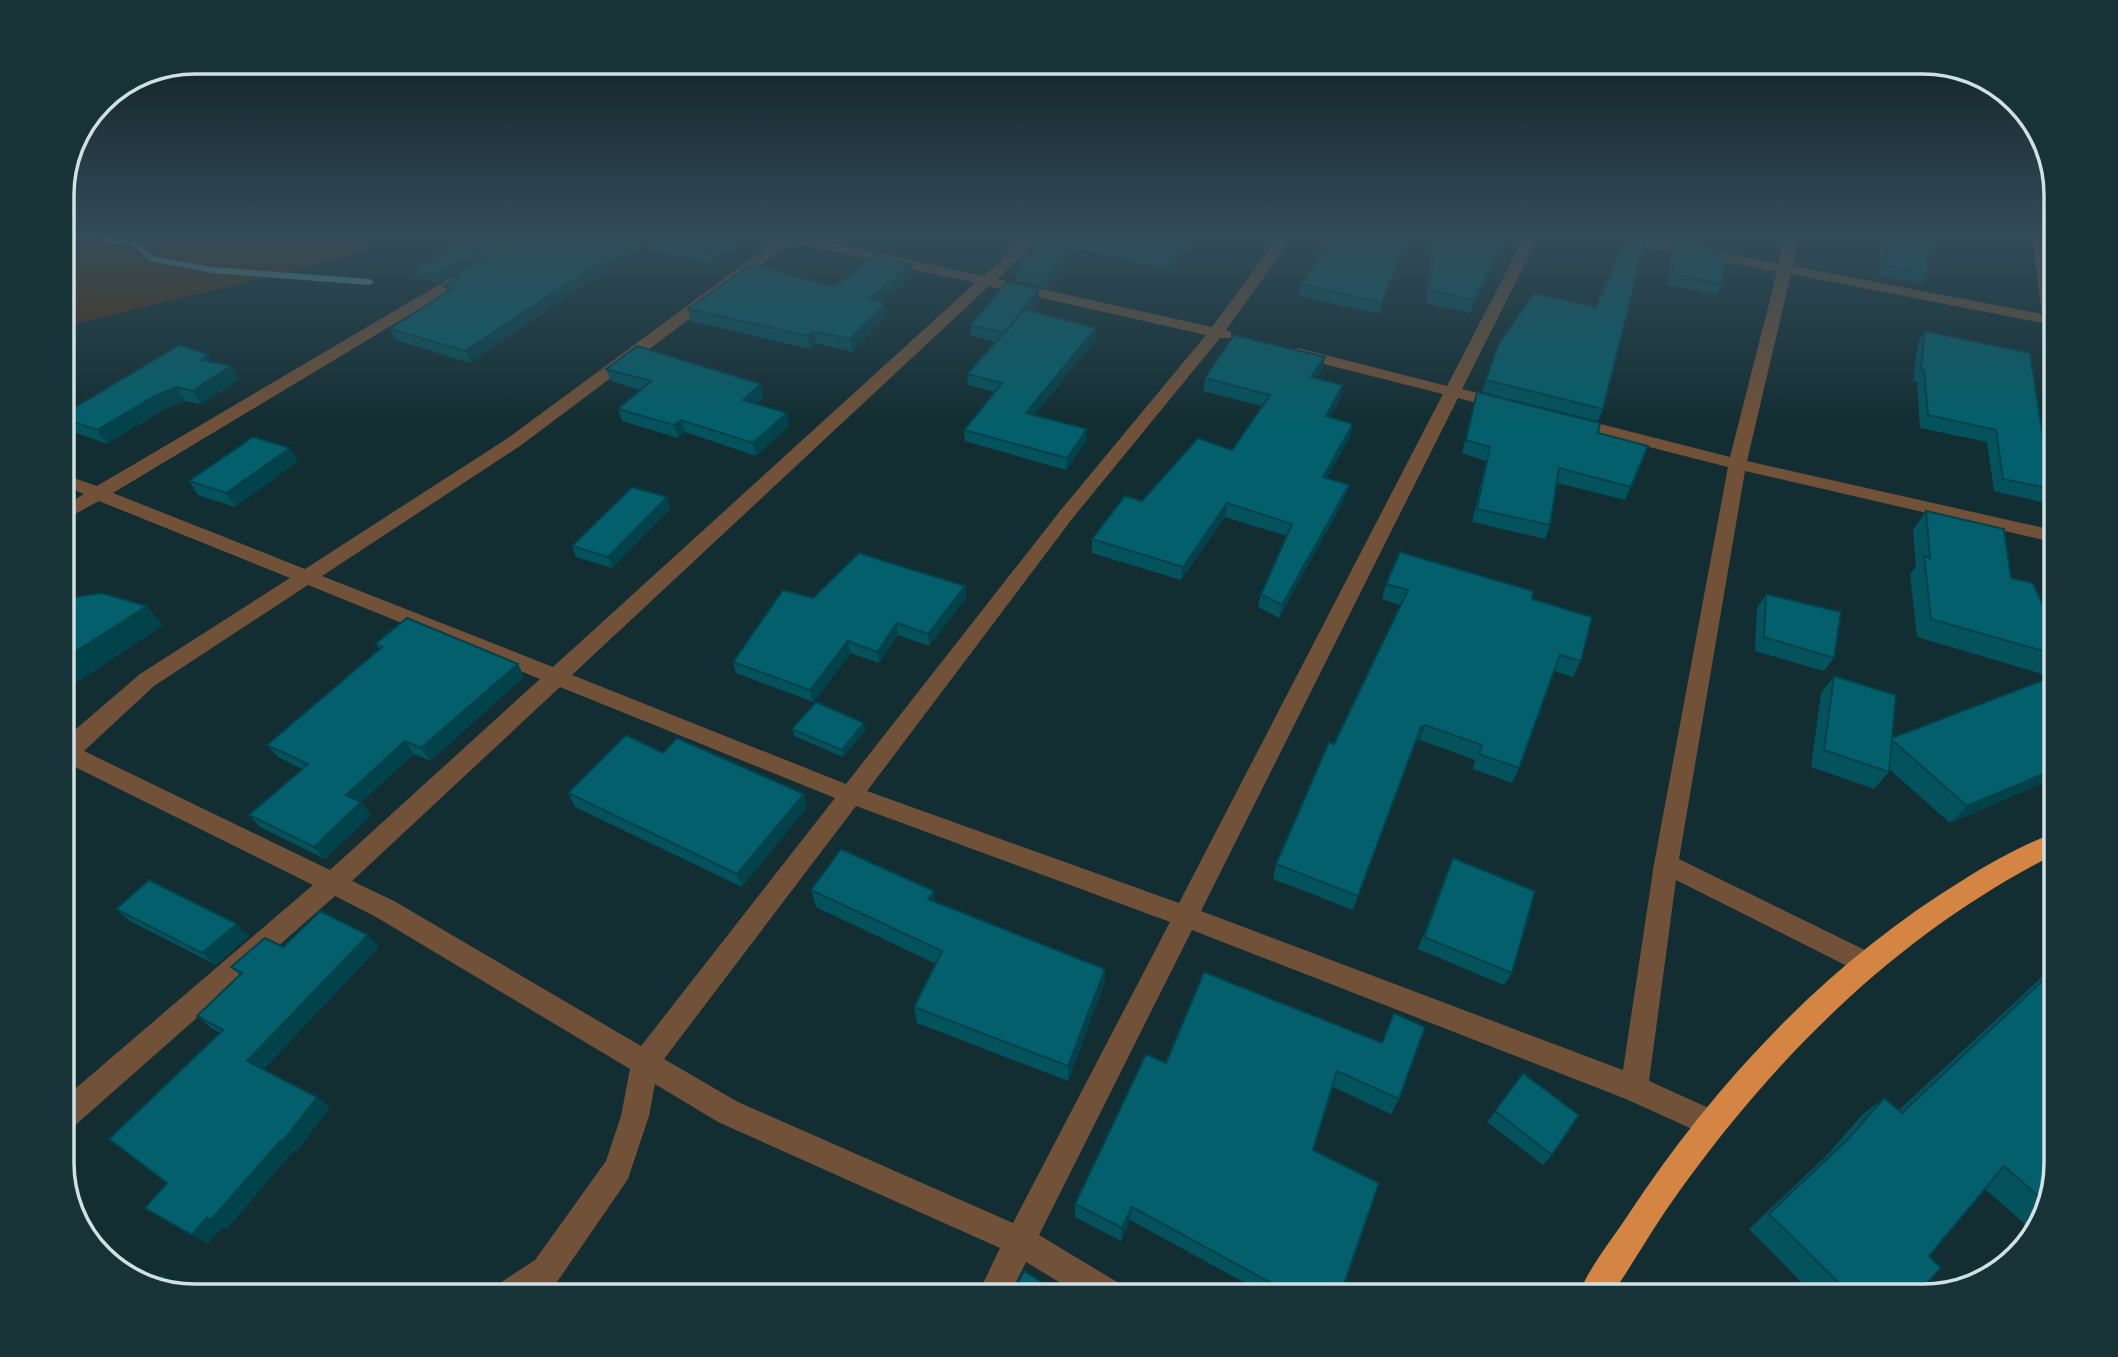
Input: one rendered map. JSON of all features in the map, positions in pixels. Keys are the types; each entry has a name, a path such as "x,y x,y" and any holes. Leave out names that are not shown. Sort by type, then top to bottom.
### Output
{"highway":[{"path":"1602,1284 1666,1185 1712,1124 1798,1026 1868,964 1948,903 2044,848"}],"street":[{"path":"74,508 425,299"},
{"path":"74,743 147,680 514,442 705,299"},
{"path":"74,1108 333,883 554,676 710,538 968,299"},
{"path":"1072,299 1242,339"},
{"path":"526,1284 545,1271 587,1217 618,1169 635,1116 645,1063 848,794 1066,515 1216,333 1240,299"},
{"path":"998,1284 1499,299"},
{"path":"1634,1088 1666,864 1737,464 1778,299"},
{"path":"1945,299 2044,318"},
{"path":"1281,349 1516,408"},
{"path":"1555,418 1737,464 2044,534"},
{"path":"74,484 848,794 1184,916 1634,1088 1712,1124"},
{"path":"74,758 385,909 728,1112 1020,1241 1091,1284"},
{"path":"1666,864 1868,964"}],"shaded area":[{"path":"74,299 176,299 74,324"}],"building":[{"path":"436,299 543,299 465,351 390,329"},
{"path":"702,299 870,299 886,303 850,339 813,331 808,336 688,309"},
{"path":"992,299 1031,299 1005,332 1025,309 1096,328 1026,413 1087,429 1067,458 964,430 1002,383 967,374 1004,333 970,325"},
{"path":"1366,299 1383,299 1382,303"},
{"path":"1530,299 1562,299 1596,307 1599,299 1630,299 1603,409 1486,380 1499,343"},
{"path":"1925,331 2030,353 2044,444 2044,488 2003,479 1996,430 1928,415 1924,370 1921,369"},
{"path":"1234,335 1325,357 1311,377 1343,385 1326,416 1353,424 1323,477 1349,485 1282,605 1261,594 1292,524 1227,503 1183,567 1092,539 1125,496 1142,501 1198,438 1232,450 1270,395 1205,378"},
{"path":"179,345 208,354 202,360 231,366 192,391 176,387 153,397 97,430 74,422 74,408"},
{"path":"637,346 761,384 743,400 787,413 753,443 681,420 674,425 618,409 651,381 606,369"},
{"path":"1477,392 1600,423 1598,433 1648,446 1631,487 1559,468 1550,525 1477,509 1490,447 1466,440"},
{"path":"253,437 290,448 226,493 189,481"},
{"path":"632,487 667,497 608,557 572,546"},
{"path":"1926,511 2004,529 2011,578 2033,583 2044,607 2044,651 1931,619 1924,556 1930,558"},
{"path":"1400,552 1533,591 1532,599 1592,617 1581,661 1560,655 1519,768 1479,754 1482,745 1425,725 1421,727 1358,896 1276,864 1329,742 1334,744 1408,590 1386,584"},
{"path":"859,553 965,586 928,634 897,623 877,652 848,641 810,690 733,662 783,590 813,598"},
{"path":"102,593 147,606 74,652 74,597"},
{"path":"1766,594 1841,612 1834,658 1764,637"},
{"path":"407,618 518,664 421,748 405,741 346,795 361,802 314,847 249,815 308,764 267,745 382,647 375,644"},
{"path":"1834,676 1896,695 1892,738 2044,680 2044,773 1967,806 1892,740 1889,772 1824,750"},
{"path":"816,702 864,723 842,750 792,729"},
{"path":"626,735 663,753 677,738 804,794 737,874 568,793"},
{"path":"841,849 934,891 928,899 1105,969 1068,1066 914,1007 942,951 811,890"},
{"path":"1453,858 1535,891 1512,973 1424,937"},
{"path":"149,880 237,924 202,953 116,909"},
{"path":"320,911 368,935 247,1061 317,1097 283,1141 281,1140 211,1220 207,1217 192,1235 145,1208 167,1183 109,1139 223,1030 197,1016 242,973 231,967 265,938 283,947"},
{"path":"1204,972 1382,1043 1394,1013 1425,1027 1399,1099 1337,1071 1313,1150 1379,1183 1344,1284 1273,1284 1132,1207 1122,1228 1075,1204 1146,1054 1166,1063"},
{"path":"2044,979 2044,1162 2039,1197 2004,1166 1929,1256 1941,1268 1926,1284 1840,1284 1769,1214 1848,1139 1884,1098 1902,1113"},
{"path":"1523,1073 1579,1115 1552,1155 1495,1111"},
{"path":"1024,1271 1045,1284 1017,1284"}]}
